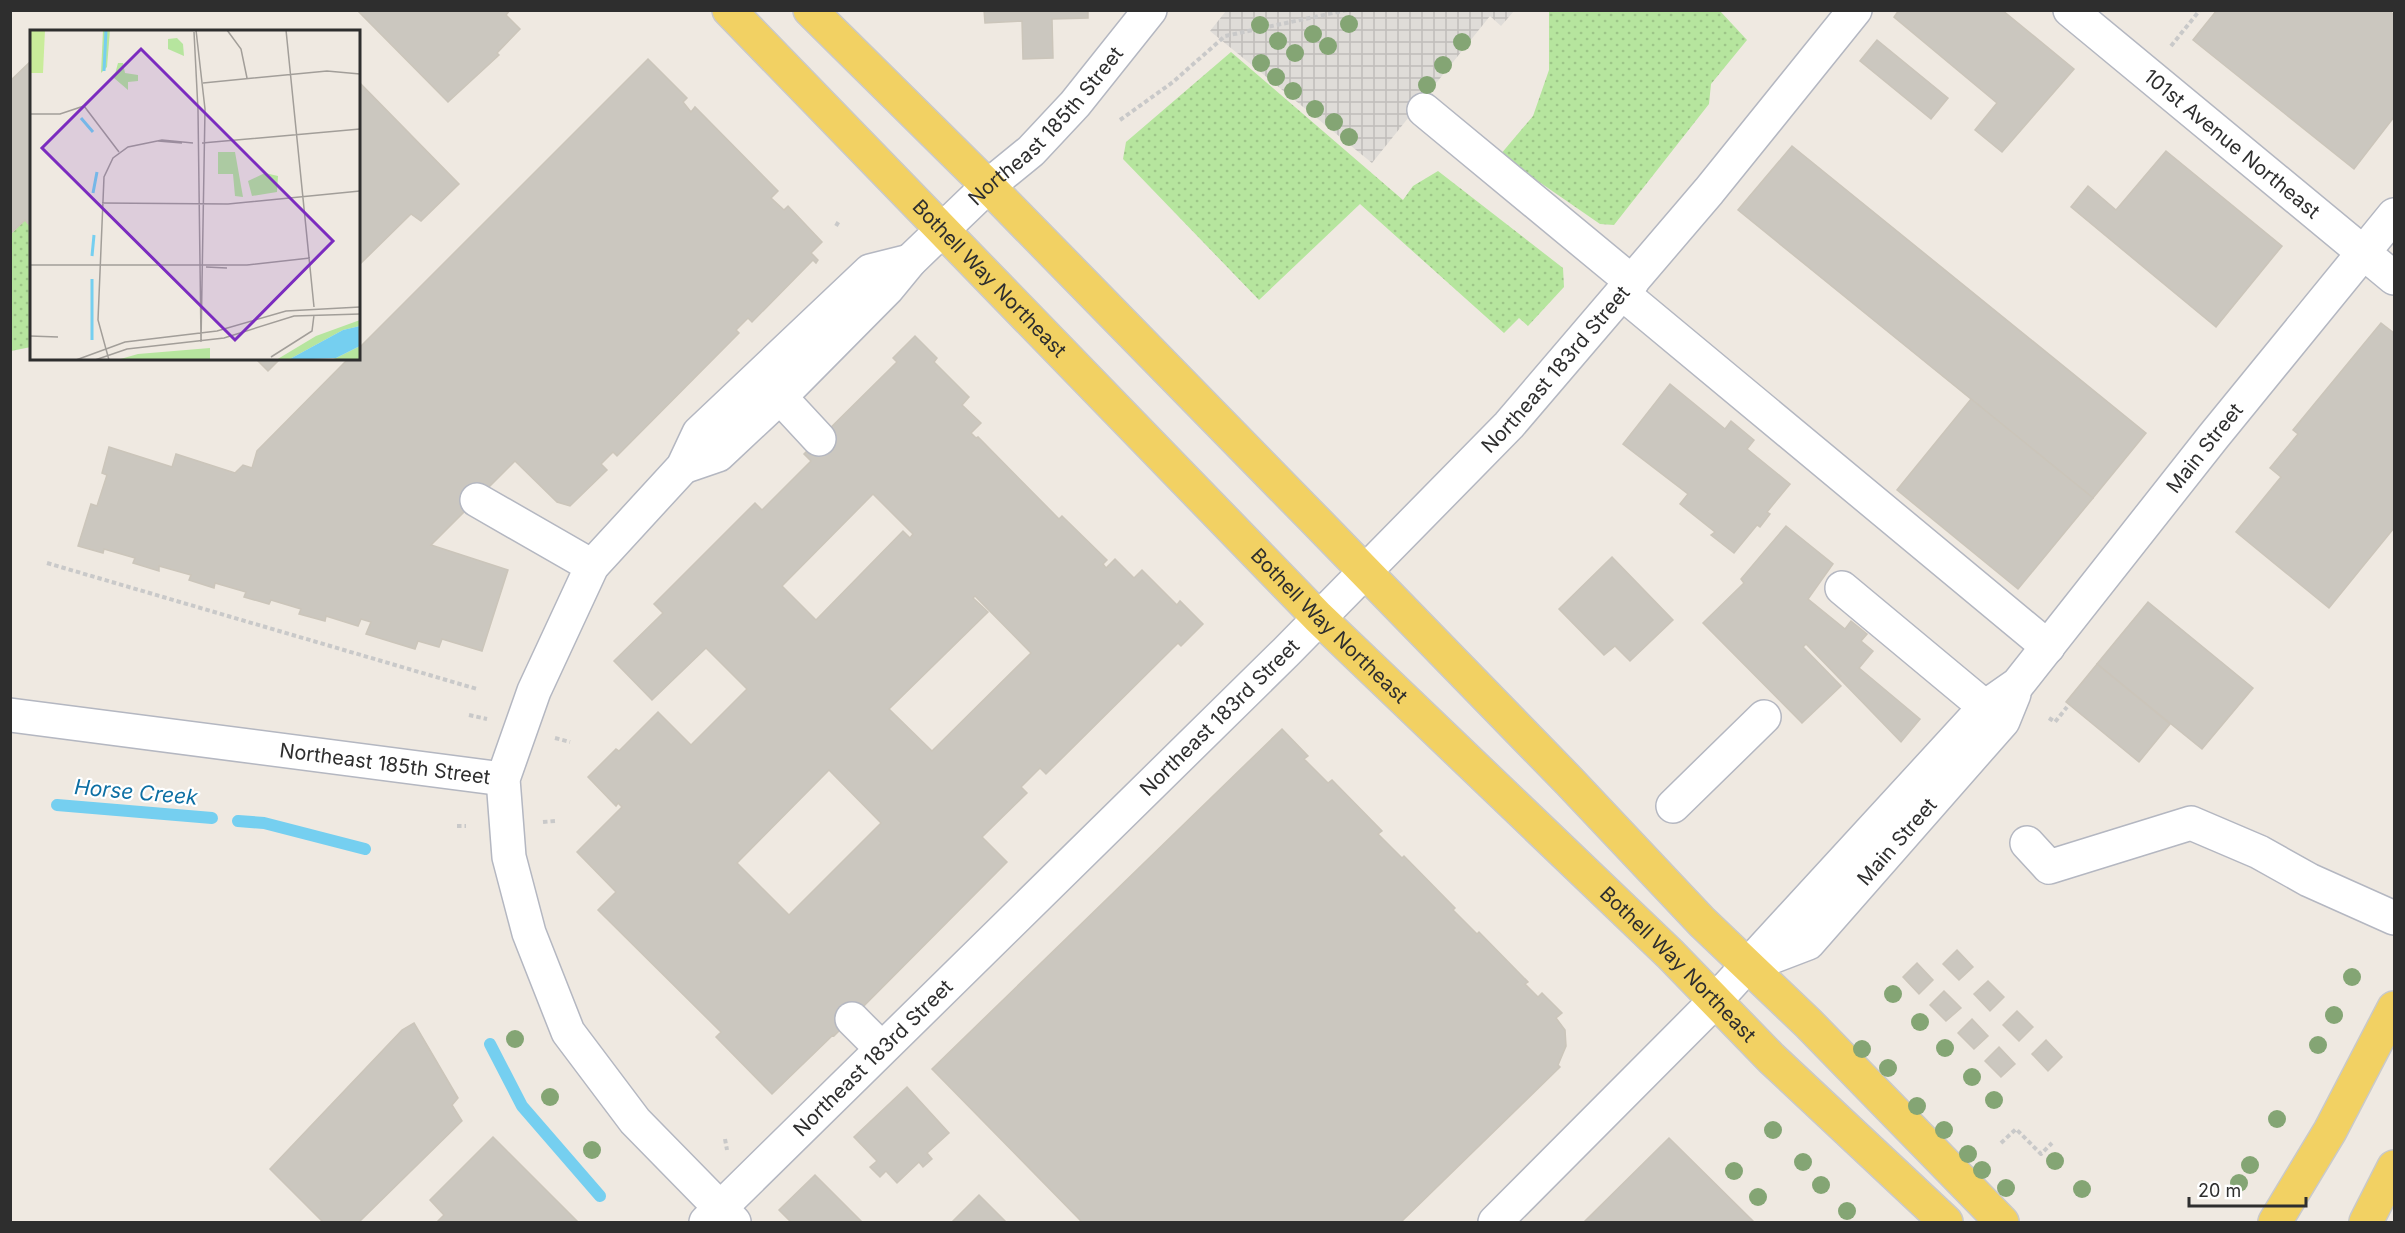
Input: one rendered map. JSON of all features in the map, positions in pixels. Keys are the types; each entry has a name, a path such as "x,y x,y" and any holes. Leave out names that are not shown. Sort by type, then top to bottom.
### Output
{"main road":[{"name":"Bothell Way Northeast","path":"729,10 1318,617 1946,1222"},
{"path":"810,10 987,186 1365,572 1569,781 1702,922 1808,1023 2002,1222"},
{"path":"2275,1222 2330,1131 2394,1008"},
{"path":"2366,1222 2394,1167"}],"street":[{"name":"Northeast 185th Street","path":"683,467 718,455 780,397 887,290 910,261 987,186 1031,151 1075,104 1150,10"},
{"name":"Northeast 183rd Street","path":"720,1218 881,1048 1286,652 1509,425 1627,288 1856,10"},
{"name":"101st Avenue Northeast","path":"2070,10 2394,278"},
{"path":"1424,110 1627,288 2048,647"},
{"name":"Main Street","path":"1495,1222 1715,1001 1985,707 2018,684 2394,215"},
{"name":"Northeast 185th Street","path":"10,715 503,779 534,691 592,566 683,467 699,433 870,271 910,261"},
{"path":"780,397 819,439"},
{"path":"477,500 592,566"},
{"path":"1842,588 1985,707"},
{"name":"Main Street","path":"1748,966 1808,943 2003,721 2018,684"},
{"path":"1673,807 1764,717"},
{"path":"503,779 509,857 529,933 568,1032 635,1121 720,1218"},
{"path":"2027,843 2049,867 2191,823 2259,852 2309,880 2394,918"},
{"path":"852,1018 881,1048"}],"path":[{"path":"1120,120 1173,82 1225,36 1347,10"},
{"path":"2171,46 2200,10"},
{"path":"836,226 839,221"},
{"path":"47,563 477,689"},
{"path":"2049,717 2055,722 2067,707"},
{"path":"469,715 488,719"},
{"path":"551,737 570,742"},
{"path":"542,822 555,821"},
{"path":"457,826 466,826"},
{"path":"2001,1143 2016,1129 2041,1154 2052,1143"}],"green space":[{"path":"1549,11 1720,11 1747,40 1711,84 1709,104 1614,225 1600,224 1500,155 1533,116 1549,70"},
{"path":"1231,52 1403,200 1413,186 1438,171 1563,268 1564,287 1528,326 1519,318 1504,333 1360,204 1259,300 1123,159 1126,142"},
{"path":"25,220 30,227 30,347 11,351 11,234"}],"shaded area":[{"path":"1226,11 1514,11 1501,26 1490,16 1372,163 1210,31"}],"building":[{"path":"357,10 510,10 506,15 520,29 497,53 499,55 448,102"},
{"path":"984,10 1088,10 1088,18 1052,19 1053,58 1023,59 1022,21 985,23"},
{"path":"1899,10 2002,10 2074,69 2002,152 1975,130 1997,103 1894,17"},
{"path":"2217,10 2389,10 2394,15 2394,117 2354,169 2193,40"},
{"path":"1877,40 1948,98 1931,119 1860,61"},
{"path":"648,59 687,98 683,102 691,112 695,107 778,191 771,198 784,210 788,206 822,242 811,253 818,260 816,263 813,260 752,322 748,318 736,330 739,333 617,456 613,452 601,464 607,470 570,506 557,502 515,461 431,545 508,570 482,651 442,639 439,647 418,641 415,649 366,634 371,622 361,619 358,626 326,616 325,621 299,614 301,609 271,600 269,604 244,597 246,592 215,583 214,588 189,580 191,575 159,566 159,571 133,563 135,558 104,549 103,553 78,546 91,504 97,506 107,475 102,473 109,447 172,467 176,454 235,473 243,465 252,468 257,451 347,360 360,360 360,347"},
{"path":"30,62 30,226 25,220 10,234 10,81"},
{"path":"360,83 459,184 421,221 411,214 360,264"},
{"path":"1792,146 2146,433 2093,498 1738,210"},
{"path":"2166,151 2282,246 2216,327 2071,207 2088,186 2116,210"},
{"path":"2381,323 2394,333 2394,528 2329,608 2236,532 2281,477 2270,468 2298,434 2293,430"},
{"path":"915,336 937,358 934,362 969,397 962,405 981,423 971,433 976,438 978,437 1059,519 1062,516 1107,560 1103,564 1106,568 1115,559 1134,578 1142,570 1177,605 1180,601 1203,624 1181,646 1178,643 1046,774 1040,768 1021,787 1027,793 982,837 1007,862 834,1036 772,1094 716,1037 721,1032 598,910 616,892 577,852 622,807 618,803 616,806 588,777 616,749 619,751 658,712 691,745 747,689 706,648 652,700 614,661 663,613 654,604 755,503 762,510 811,461 804,454 897,362 893,358","holes":["873,494 913,534 910,538 903,531 816,620 782,586","975,596 1031,653 932,751 889,709 988,612 973,598","829,770 881,823 789,915 737,863"]},
{"path":"257,360 279,360 268,371"},
{"path":"1670,384 1725,429 1731,421 1754,440 1747,449 1790,484 1767,512 1770,514 1760,527 1757,525 1734,553 1711,535 1715,532 1680,504 1688,494 1623,444"},
{"path":"1971,399 2093,498 2018,589 1897,490"},
{"path":"1786,526 1833,564 1808,599 1845,629 1851,621 1867,634 1861,641 1873,651 1859,668 1920,719 1901,742 1806,644 1803,647 1841,686 1802,723 1703,623 1744,583 1741,579"},
{"path":"1612,557 1673,620 1630,661 1615,646 1604,655 1559,609"},
{"path":"2148,602 2253,688 2202,749 2097,664"},
{"path":"2097,664 2170,724 2139,762 2066,702"},
{"path":"1282,729 1308,756 1304,759 1328,783 1332,780 1382,831 1378,834 1402,858 1404,856 1455,908 1453,910 1477,934 1479,932 1528,982 1525,984 1538,997 1542,993 1562,1013 1556,1018 1565,1030 1566,1046 1558,1065 1560,1067 1401,1222 1082,1222 932,1069"},
{"path":"1957,950 1973,967 1959,980 1943,964"},
{"path":"1917,963 1933,980 1919,994 1903,977"},
{"path":"1988,981 2004,997 1990,1011 1974,994"},
{"path":"1944,991 1961,1008 1946,1021 1930,1005"},
{"path":"2017,1011 2033,1027 2019,1041 2003,1025"},
{"path":"1972,1019 1988,1036 1974,1049 1958,1033"},
{"path":"414,1023 458,1098 452,1105 462,1121 359,1222 323,1222 270,1169 402,1030"},
{"path":"2046,1040 2062,1057 2048,1071 2032,1054"},
{"path":"1999,1047 2015,1064 2001,1077 1985,1061"},
{"path":"907,1087 949,1133 927,1153 932,1159 923,1167 919,1162 897,1183 886,1171 880,1177 870,1167 877,1161 854,1137"},
{"path":"493,1137 578,1222 437,1222 444,1215 430,1200"},
{"path":"1669,1138 1754,1222 1584,1222"},
{"path":"815,1175 862,1222 791,1222 779,1210"},
{"path":"979,1195 1006,1222 952,1222"}],"waterway":[{"name":"Horse Creek","path":"57,805 212,818"},
{"name":"Horse Creek","path":"238,821 264,823 365,849"},
{"name":"Horse Creek","path":"490,1044 522,1106 600,1196"}]}
